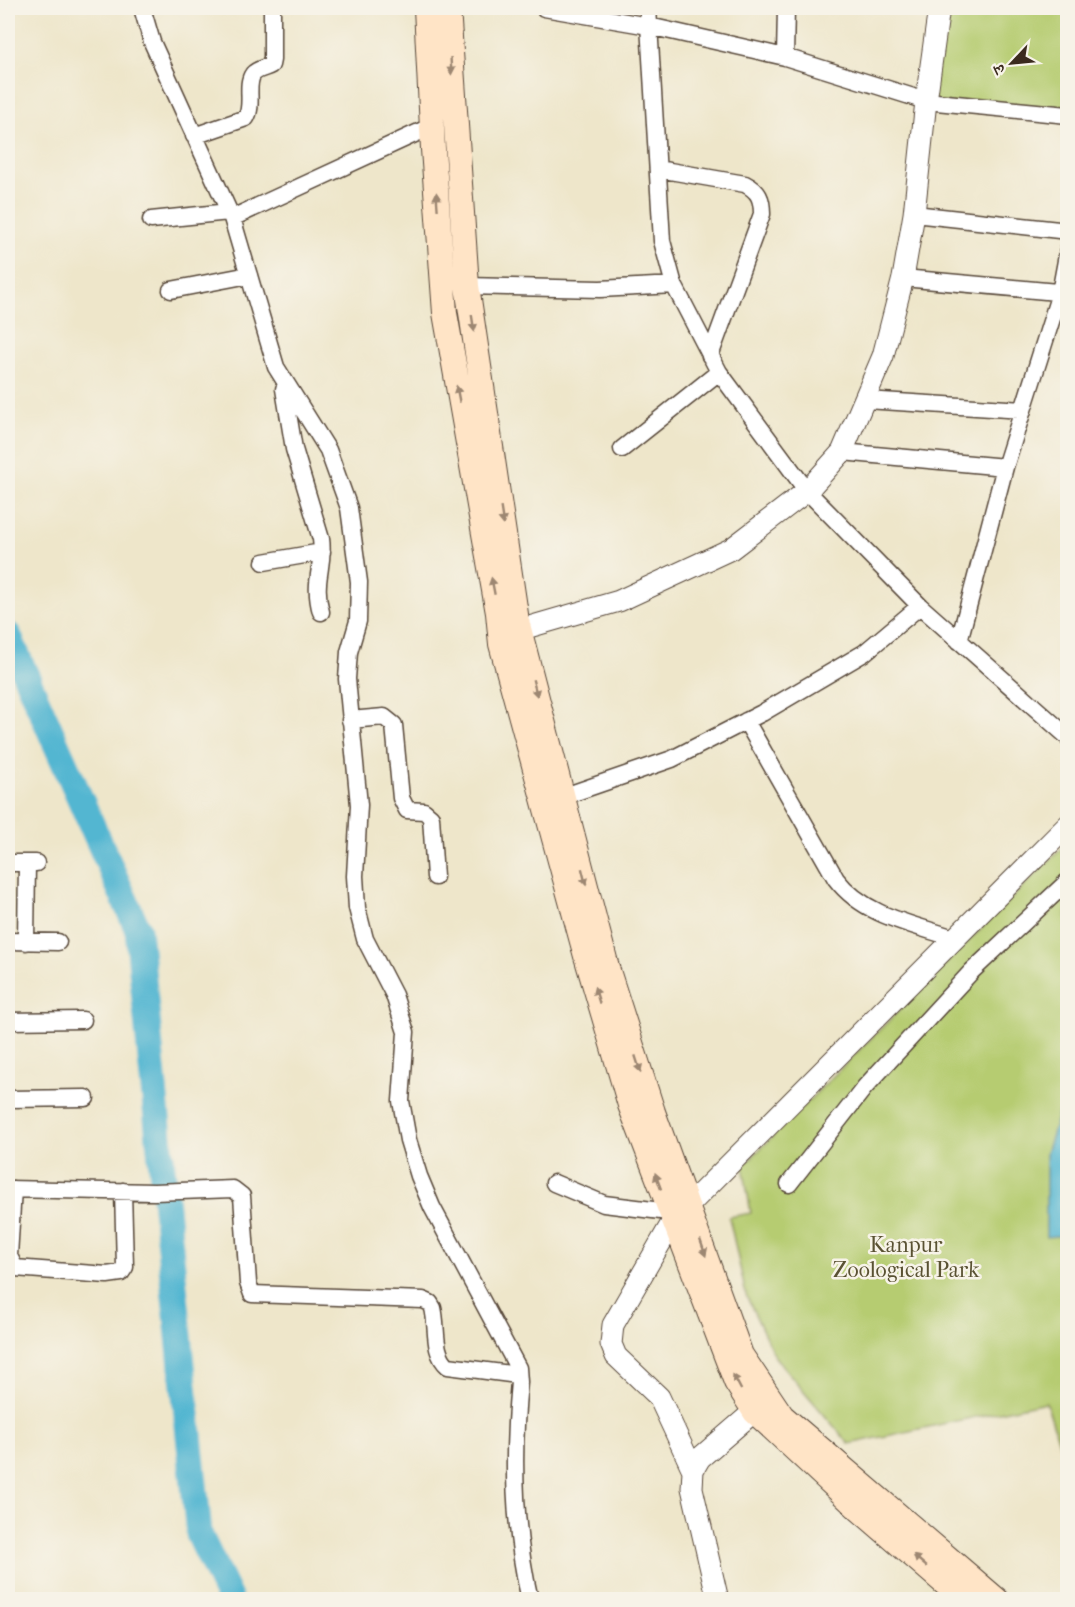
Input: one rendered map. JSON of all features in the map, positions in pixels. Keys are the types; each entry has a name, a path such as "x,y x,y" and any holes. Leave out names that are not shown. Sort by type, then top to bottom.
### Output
{"main road":[{"path":"426,8 445,313 510,633 553,800 653,1112 677,1213 762,1405 860,1510 964,1599"},
{"path":"448,8 467,286 510,633"},
{"path":"762,1405 783,1416 997,1599"}],"street":[{"path":"142,8 152,42 230,215 270,352 282,380 328,450 349,508 357,559 359,602 347,665 359,805 357,908 365,939 394,995 406,1032 401,1101 408,1140 425,1193 509,1348 518,1375 513,1476 519,1544 530,1599"},
{"path":"194,136 246,118 251,109 251,77 257,71 271,65 273,8"},
{"path":"552,8 649,26 785,57 926,101 1068,115"},
{"path":"648,8 662,241 674,285 710,357 807,491 920,606 1068,737"},
{"path":"785,57 786,8"},
{"path":"510,633 619,601 731,549 807,491 842,452 883,356 903,278 914,214 939,8"},
{"path":"151,220 230,215 432,126"},
{"path":"657,169 745,184 755,189 762,203 762,214 710,357"},
{"path":"914,214 1068,231"},
{"path":"959,641 1005,467 1064,293 1068,250"},
{"path":"171,290 249,275"},
{"path":"903,278 1064,293"},
{"path":"467,286 600,289 674,285"},
{"path":"622,449 719,372"},
{"path":"282,380 294,449 321,538 322,552 316,589 321,612"},
{"path":"866,399 1023,410"},
{"path":"842,452 1005,467"},
{"path":"264,562 322,552"},
{"path":"553,800 672,759 746,721 864,653 920,606"},
{"path":"350,720 384,717 394,725 401,798 407,810 424,811 431,817 435,877"},
{"path":"746,721 836,879 848,896 884,916 954,938"},
{"path":"693,1470 659,1397 616,1356 611,1344 613,1325 677,1213 1068,825"},
{"path":"8,863 32,863 26,942"},
{"path":"789,1184 865,1087 972,971 1068,881"},
{"path":"8,941 58,942"},
{"path":"8,1021 83,1020"},
{"path":"8,1100 86,1098"},
{"path":"554,1183 604,1204 677,1213"},
{"path":"123,1191 125,1267 121,1273 107,1275 15,1268 9,1257 10,1189 123,1191 154,1192 175,1192 233,1189 239,1191 243,1204 248,1283 252,1294 257,1296 423,1300 430,1303 433,1308 438,1349 442,1360 448,1366 518,1375"},
{"path":"718,1599 692,1488 693,1470 700,1458 762,1405"}],"green space":[{"path":"935,8 1067,8 1067,115 928,102"},
{"name":"Kanpur Zoological Park","path":"1067,843 1067,1467 1046,1402 849,1444 775,1357 746,1295 729,1217 751,1213 743,1166"}],"water":[{"path":"1067,1087 1067,1235 1046,1237 1046,1153"}],"waterway":[{"path":"8,635 138,930 199,1534 230,1600"}]}
